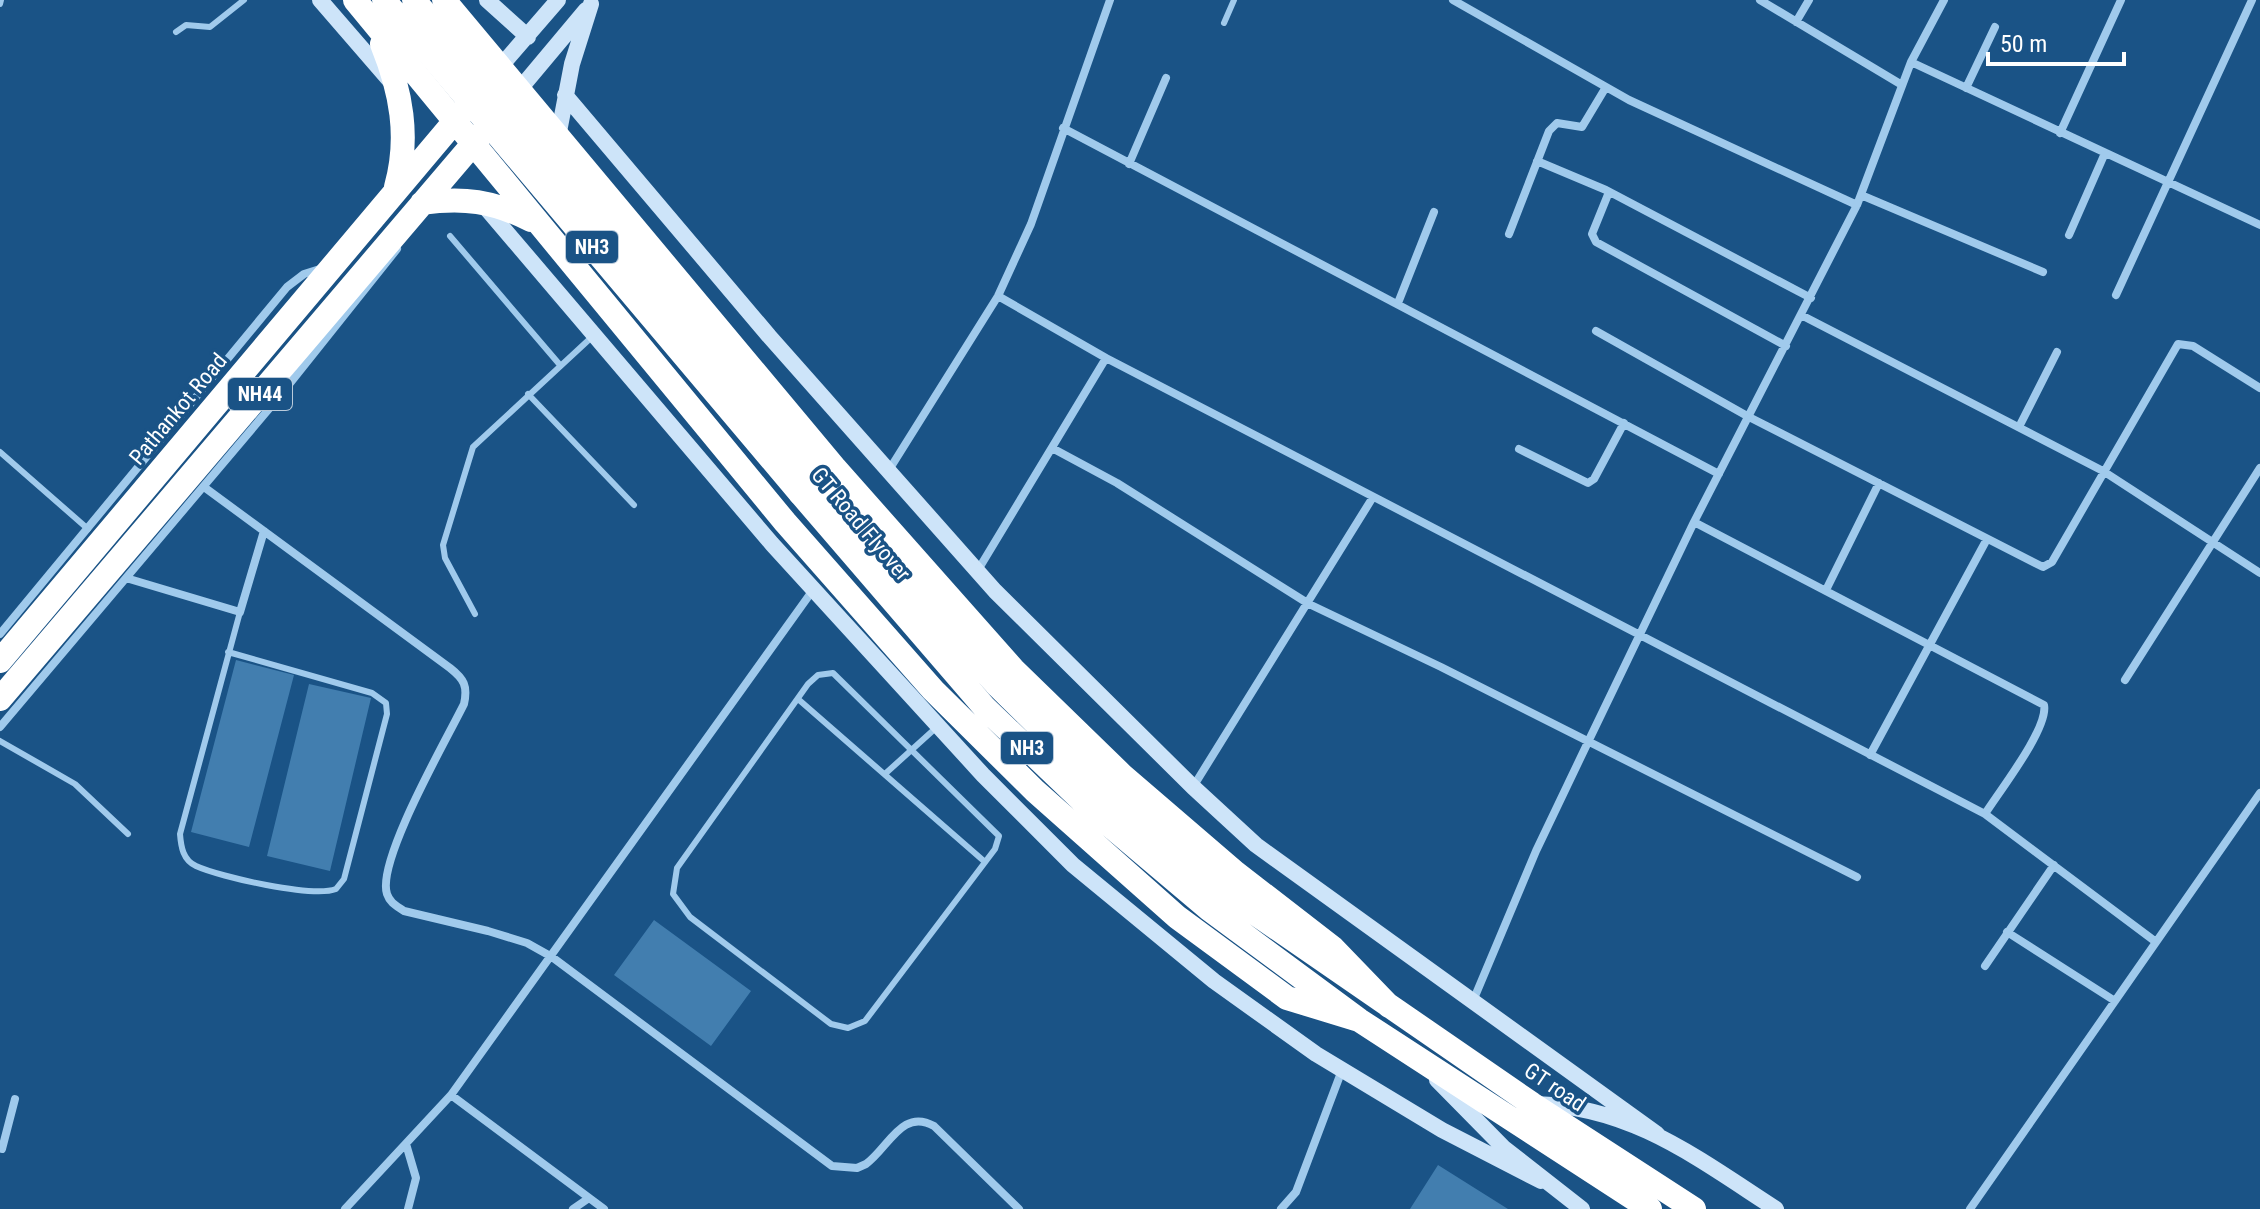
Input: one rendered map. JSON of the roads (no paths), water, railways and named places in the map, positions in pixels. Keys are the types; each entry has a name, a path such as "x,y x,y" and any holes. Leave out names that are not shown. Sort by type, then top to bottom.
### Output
{"highway":[{"name":"NH44","path":"355,0 374,23 400,92 403,161 395,192"},
{"name":"GT Road Flyover","path":"384,0 808,487 998,686 1105,791 1217,887 1389,1006"},
{"name":"GT Road Flyover","path":"414,0 985,708 1093,811 1209,909 1359,1020"},
{"path":"444,0 834,467 1013,669 1122,775 1236,873 1333,948 1389,1006"},
{"path":"374,23 796,534 933,690 1035,791 1177,917 1287,998 1359,1020"},
{"name":"NH44","path":"395,192 500,67"},
{"name":"NH44","path":"0,699 519,90"},
{"name":"Pathankot Road","path":"0,661 395,192"},
{"path":"422,203 470,198 505,207 540,224"},
{"name":"GT road","path":"1389,1006 1694,1209"},
{"name":"NH3","path":"1359,1020 1650,1209"}],"street":[{"path":"320,0 400,92"},
{"path":"487,0 528,37"},
{"path":"500,67 558,0"},
{"path":"889,471 998,296 1031,224 1110,0"},
{"path":"1453,0 1606,87 1857,205"},
{"path":"1760,0 1902,85"},
{"path":"1796,22 1809,0"},
{"path":"1473,1001 1536,851 1694,522 1803,316 1857,205 1911,62 1944,0"},
{"path":"2060,133 2121,0"},
{"path":"2116,295 2252,0"},
{"path":"519,90 593,2"},
{"path":"558,137 565,95 593,2"},
{"path":"1966,88 1995,27"},
{"path":"1911,62 2166,184 2260,225"},
{"path":"1129,164 1166,78"},
{"path":"1509,234 1553,125 1582,127 1606,87"},
{"path":"565,95 978,570 1193,787 1256,845 1657,1134 1776,1209"},
{"path":"1063,128 1719,474"},
{"path":"2069,235 2105,153"},
{"path":"1537,161 1609,192 1811,298"},
{"path":"1609,192 1592,234 1596,242 1786,346"},
{"path":"1861,195 2043,272"},
{"path":"480,201 813,589 938,726 1073,865 1214,981 1342,1070 1442,1130 1541,1181 1582,1209"},
{"path":"0,727 390,262 422,203"},
{"path":"1398,303 1434,212"},
{"path":"0,634 287,287 304,274 334,264"},
{"path":"998,296 1106,358 1985,814 2156,942"},
{"path":"1803,316 2020,425 2103,471 2260,573"},
{"path":"1596,331 1749,417 2039,566 2049,566 2178,344 2193,346 2260,388"},
{"path":"2020,425 2057,352"},
{"path":"978,570 1106,358"},
{"path":"1519,449 1588,483 1594,479 1624,423"},
{"path":"1052,448 1117,483 1309,604 1589,740 1857,877"},
{"path":"2125,680 2260,468"},
{"path":"1826,590 1879,483"},
{"path":"204,487 450,668 467,687 464,704 420,784 408,817 388,878 387,895 393,904 404,911 527,943 552,957 832,1166 857,1168 866,1164 908,1122 924,1120 934,1126 1019,1209"},
{"path":"1193,787 1373,497"},
{"path":"1694,522 2039,702 2046,710 2029,745 1985,814"},
{"path":"126,578 240,612 264,531"},
{"path":"1870,755 1987,539"},
{"path":"345,1209 451,1095 813,589"},
{"path":"1970,1209 2260,793"},
{"path":"1985,966 2054,865"},
{"path":"2007,932 2115,1001"},
{"path":"1411,1054 1541,1181"},
{"path":"1281,1209 1296,1192 1342,1070"},
{"path":"451,1095 604,1209"},
{"path":"1,1151 15,1099"},
{"path":"1532,1104 1574,1105 1657,1134"},
{"path":"406,1144 416,1178 408,1209"},
{"path":"573,1209 589,1198"}],"lane":[{"path":"176,32 186,25 210,27 244,0"},
{"path":"1224,23 1234,0"},
{"path":"450,236 560,365"},
{"path":"475,614 445,558 446,527 473,447 594,335"},
{"path":"528,394 634,505"},
{"path":"0,452 88,529"},
{"path":"228,652 372,693 386,703 387,714 344,879 336,889 308,894 196,866 181,848 180,834 228,652 240,612"},
{"path":"833,673 911,750 999,836 995,849 865,1021 848,1028 831,1024 690,917 673,894 677,868 818,675 833,673"},
{"path":"798,699 985,862"},
{"path":"886,773 938,726"},
{"path":"0,741 75,784 128,834"}]}
